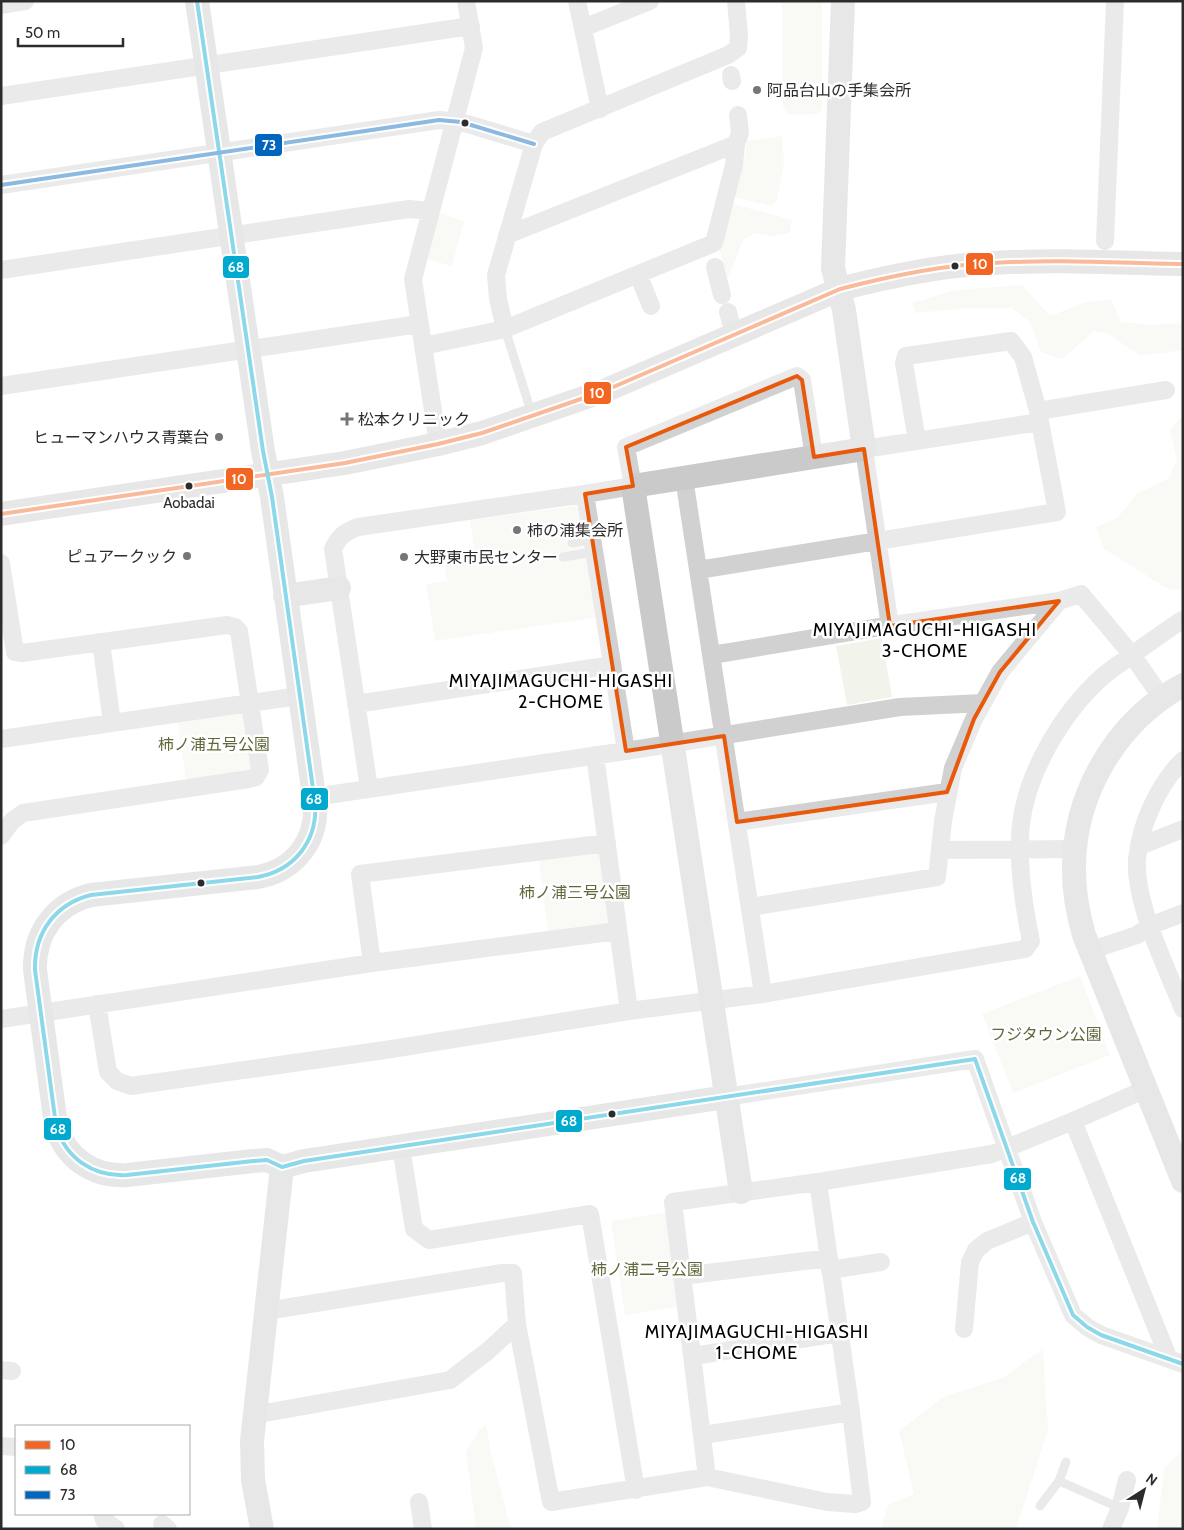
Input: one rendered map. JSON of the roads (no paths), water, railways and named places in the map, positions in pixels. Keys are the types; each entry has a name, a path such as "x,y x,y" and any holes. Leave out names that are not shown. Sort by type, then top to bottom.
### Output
{"street":[{"path":"1,5 25,1"},
{"path":"198,1 231,236 268,474 314,797 315,818 310,839 297,857 279,870 258,877 91,896 75,900 60,909 44,928 36,953 35,970 58,1132 68,1150 88,1168 100,1173 120,1176 267,1160 282,1167 304,1161 975,1059 1033,1222 1073,1315 1087,1327 1101,1335 1176,1362"},
{"path":"438,444 413,274 474,48 466,1"},
{"path":"577,1 600,109"},
{"path":"583,28 650,1"},
{"path":"505,329 498,299 496,275 534,144 542,132 600,109 730,70 738,48 739,35 736,1"},
{"path":"843,1 831,126 834,268 840,289 890,626"},
{"path":"1105,241 1115,1"},
{"path":"1,96 471,26"},
{"path":"722,295 713,255 742,136 738,115"},
{"path":"1,185 436,120 455,121 534,144"},
{"path":"507,235 742,136"},
{"path":"1,270 409,209 431,211"},
{"path":"423,346 505,329 638,274 713,255"},
{"path":"1,514 391,455 482,433 604,391 731,323 815,301 840,289 932,269 994,263 1183,264"},
{"path":"638,274 651,306"},
{"path":"1,386 419,324"},
{"path":"698,570 1058,512 1039,416 1023,357 1011,341 906,356 904,363 917,441"},
{"path":"741,1192 626,447 797,376 802,380 814,457"},
{"path":"369,788 333,549 338,539 345,532 358,527 585,494 917,441 1166,390"},
{"path":"684,478 763,994"},
{"path":"585,494 626,751"},
{"path":"1,563 4,604 14,652 22,653 227,625 235,627 239,631 249,703 248,721 260,770 256,777 1,816"},
{"path":"285,596 339,588"},
{"path":"712,655 1059,601 1081,594 1132,655 1162,698"},
{"path":"751,907 937,877 947,792 953,768 974,720 1000,672 1059,601"},
{"path":"97,1004 108,1072 117,1081 131,1086 763,994 1024,949 1031,941 1023,894 1020,850 1022,823 1028,793 1051,741 1065,719 1102,676 1182,620"},
{"path":"101,642 112,723"},
{"path":"356,704 612,665"},
{"path":"1183,685 1162,698 1140,716 1125,732 1100,767 1083,807 1075,849 1075,893 1084,935 1183,1181"},
{"path":"1,739 299,696"},
{"path":"314,797 672,744 900,707 984,703"},
{"path":"596,755 629,1012"},
{"path":"1181,1001 1150,926 1142,897 1137,860 1146,820 1164,782 1183,760"},
{"path":"737,822 947,792"},
{"path":"1,836 12,821 23,813"},
{"path":"1140,846 1183,829"},
{"path":"372,963 360,874 607,844"},
{"path":"940,850 1075,849"},
{"path":"1101,947 1137,935 1150,926 1183,913"},
{"path":"1,1019 372,963 618,931"},
{"path":"707,1477 673,1202 818,1182 992,1154 1073,1122 1146,1089"},
{"path":"1073,1122 1176,1362"},
{"path":"401,1147 414,1229 429,1240 590,1214 636,1490"},
{"path":"262,1529 252,1467 252,1441 282,1167"},
{"path":"266,1311 502,1273 513,1273 517,1324 551,1502 636,1490 707,1477 827,1502 855,1504 862,1502 818,1182"},
{"path":"964,1329 970,1262 976,1250 987,1241 1033,1222"},
{"path":"682,1276 830,1264 881,1262"},
{"path":"254,1415 450,1380 489,1350 517,1324"},
{"path":"693,1356 840,1333"},
{"path":"703,1435 851,1412"},
{"path":"1,1446 15,1447"},
{"path":"1111,1529 1120,1508 1127,1480"},
{"path":"419,1502 423,1529"},
{"path":"102,1515 104,1520 116,1529"}],"lane":[{"path":"505,329 530,405"},
{"path":"563,557 587,553 592,544 572,543"},
{"path":"1040,1506 1059,1481 1066,1462"},
{"path":"1059,1481 1120,1508"}],"place":[{"name":"阿品台山の手集会所","path":"757,90"},
{"name":"松本クリニック","path":"347,419"},
{"name":"ヒューマンハウス青葉台","path":"219,437"},
{"name":"Aobadai","path":"189,486"},
{"name":"柿の浦集会所","path":"517,530"},
{"name":"ピュアークック","path":"187,556"},
{"name":"大野東市民センター","path":"404,557"}],"district":[{"name":"MIYAJIMAGUCHI-HIGASHI 3-CHOME","path":"925,640"},
{"name":"MIYAJIMAGUCHI-HIGASHI 2-CHOME","path":"561,691"},
{"name":"MIYAJIMAGUCHI-HIGASHI 1-CHOME","path":"757,1342"}],"park label":[{"name":"柿ノ浦五号公園","path":"214,744"},
{"name":"柿ノ浦三号公園","path":"575,892"},
{"name":"フジタウン公園","path":"1046,1034"},
{"name":"柿ノ浦二号公園","path":"647,1269"}]}
